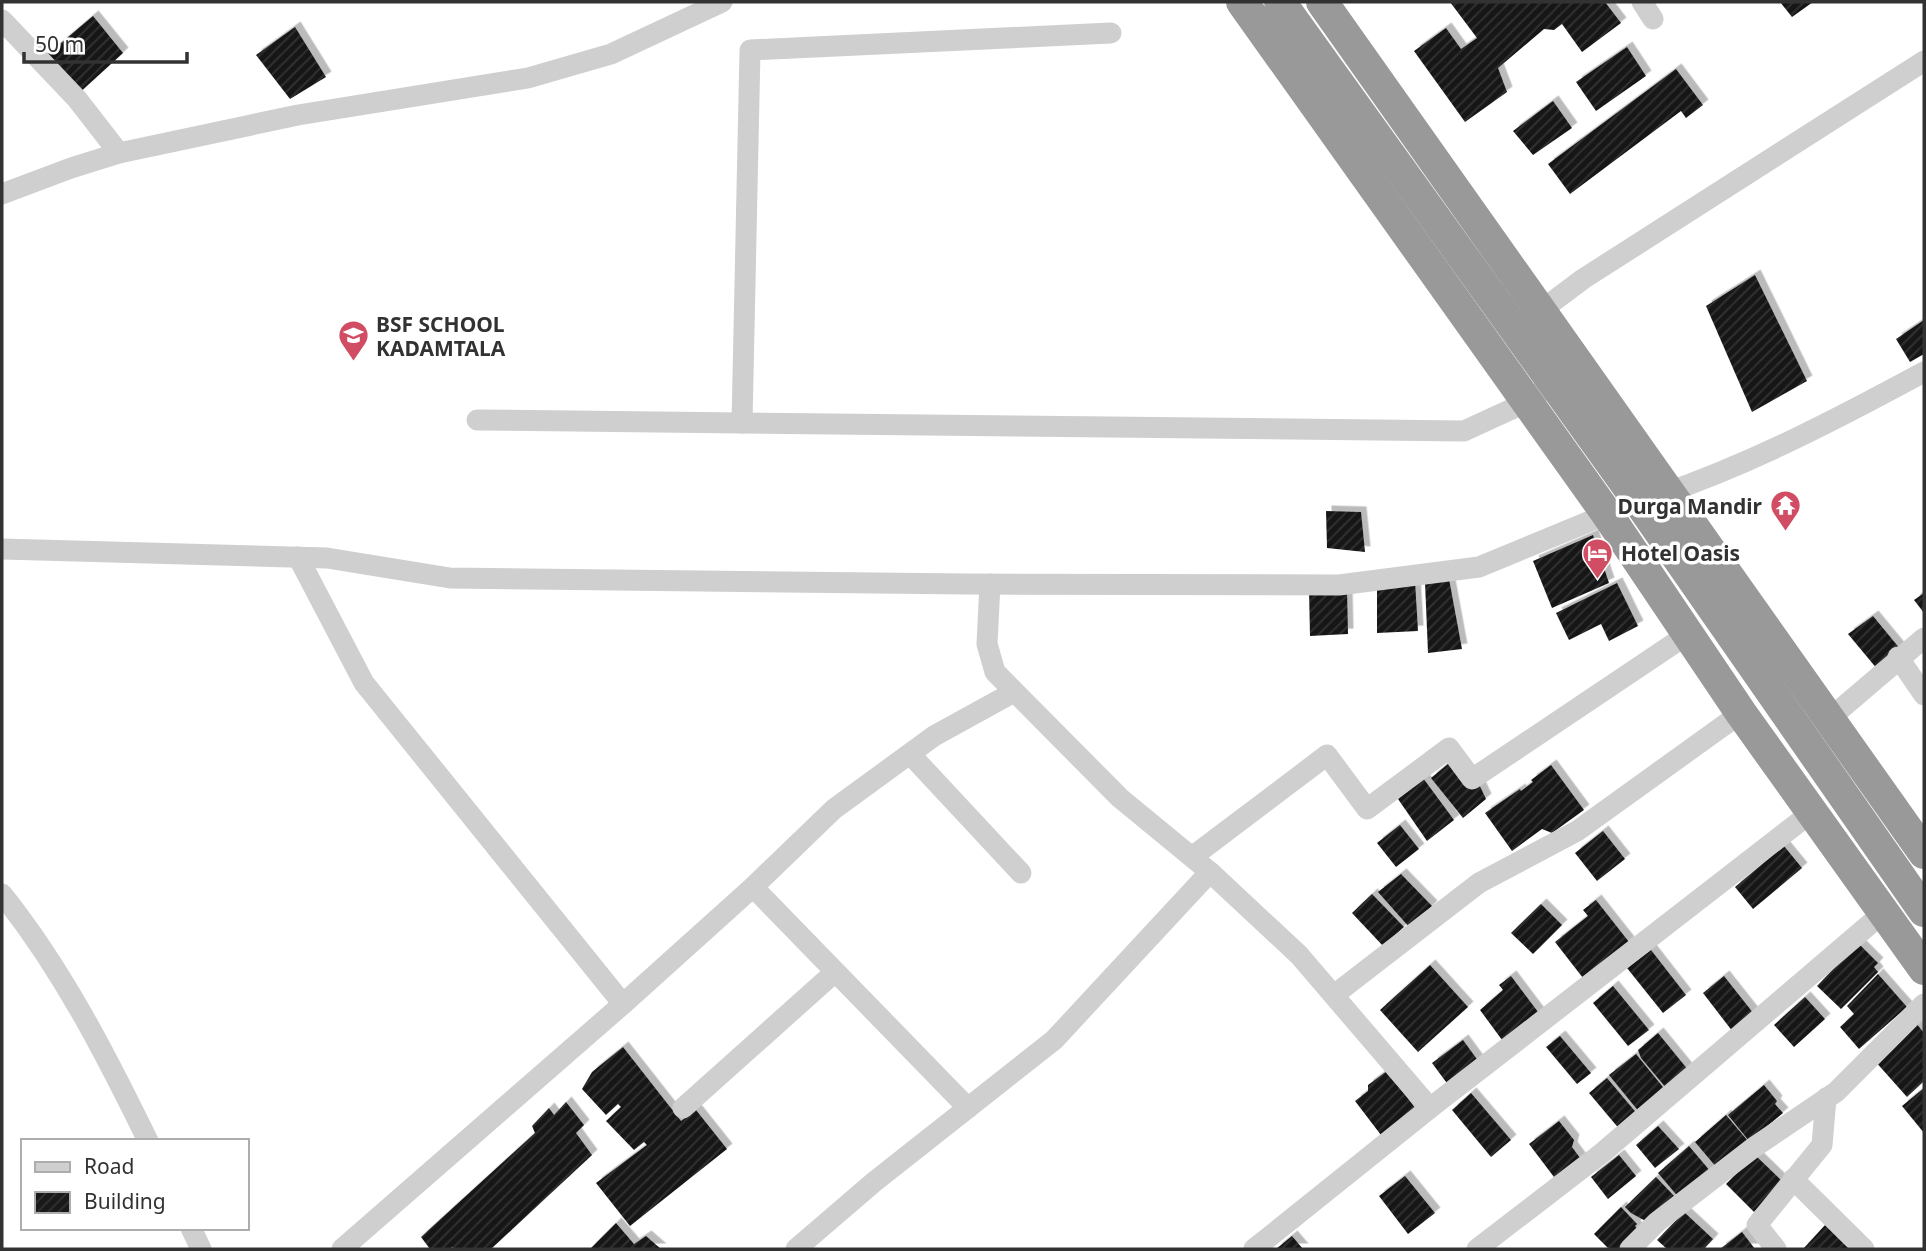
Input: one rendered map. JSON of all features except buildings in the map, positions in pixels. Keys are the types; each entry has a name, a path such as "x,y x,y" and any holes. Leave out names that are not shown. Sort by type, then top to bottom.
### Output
{"highway":[{"path":"1242,2 1607,514 1741,713 1924,969"},
{"path":"1280,2 1528,320 1654,497 1924,911"},
{"path":"1322,2 1528,320 1554,382 1654,497 1829,719 1924,853"}],"street":[{"path":"2,194 119,153 298,115 528,78 611,54 722,2"},
{"path":"2,20 77,99 119,153"},
{"path":"742,423 750,50 1111,33"},
{"path":"1528,320 1583,279 1924,61"},
{"path":"2,549 327,558 450,578 1339,585 1479,567 1607,514 1737,467 1806,435 1924,372"},
{"path":"477,420 1464,431 1527,402 1554,382"},
{"path":"298,557 364,683 623,1004"},
{"path":"990,584 987,644 995,672 1120,799 1210,872 1299,955 1430,1108"},
{"path":"1192,857 1328,755 1367,809 1450,748 1472,779 1688,634"},
{"path":"1829,719 1898,657 1924,638"},
{"path":"1898,657 1924,695"},
{"path":"342,1249 623,1004 753,887 834,808 934,736 1014,692"},
{"path":"1334,995 1479,883 1577,831 1741,713"},
{"path":"909,754 1021,873"},
{"path":"1254,1249 1430,1108 1812,812"},
{"path":"796,1249 874,1182 1054,1040 1210,872"},
{"path":"753,887 968,1108"},
{"path":"2,894 34,934 89,1026 147,1139"},
{"path":"1477,1249 1602,1153 1884,912"},
{"path":"683,1108 835,971"},
{"path":"1630,1249 1657,1222 1742,1156 1836,1092 1924,1004"},
{"path":"1776,1249 1757,1225 1822,1145 1826,1098"},
{"path":"1793,1179 1864,1249"},
{"path":"192,1230 201,1249"}],"place":[{"name":"BSF SCHOOL KADAMTALA","path":"353,363"},
{"name":"Durga Mandir","path":"1785,533"},
{"name":"Hotel Oasis","path":"1598,580"}]}
